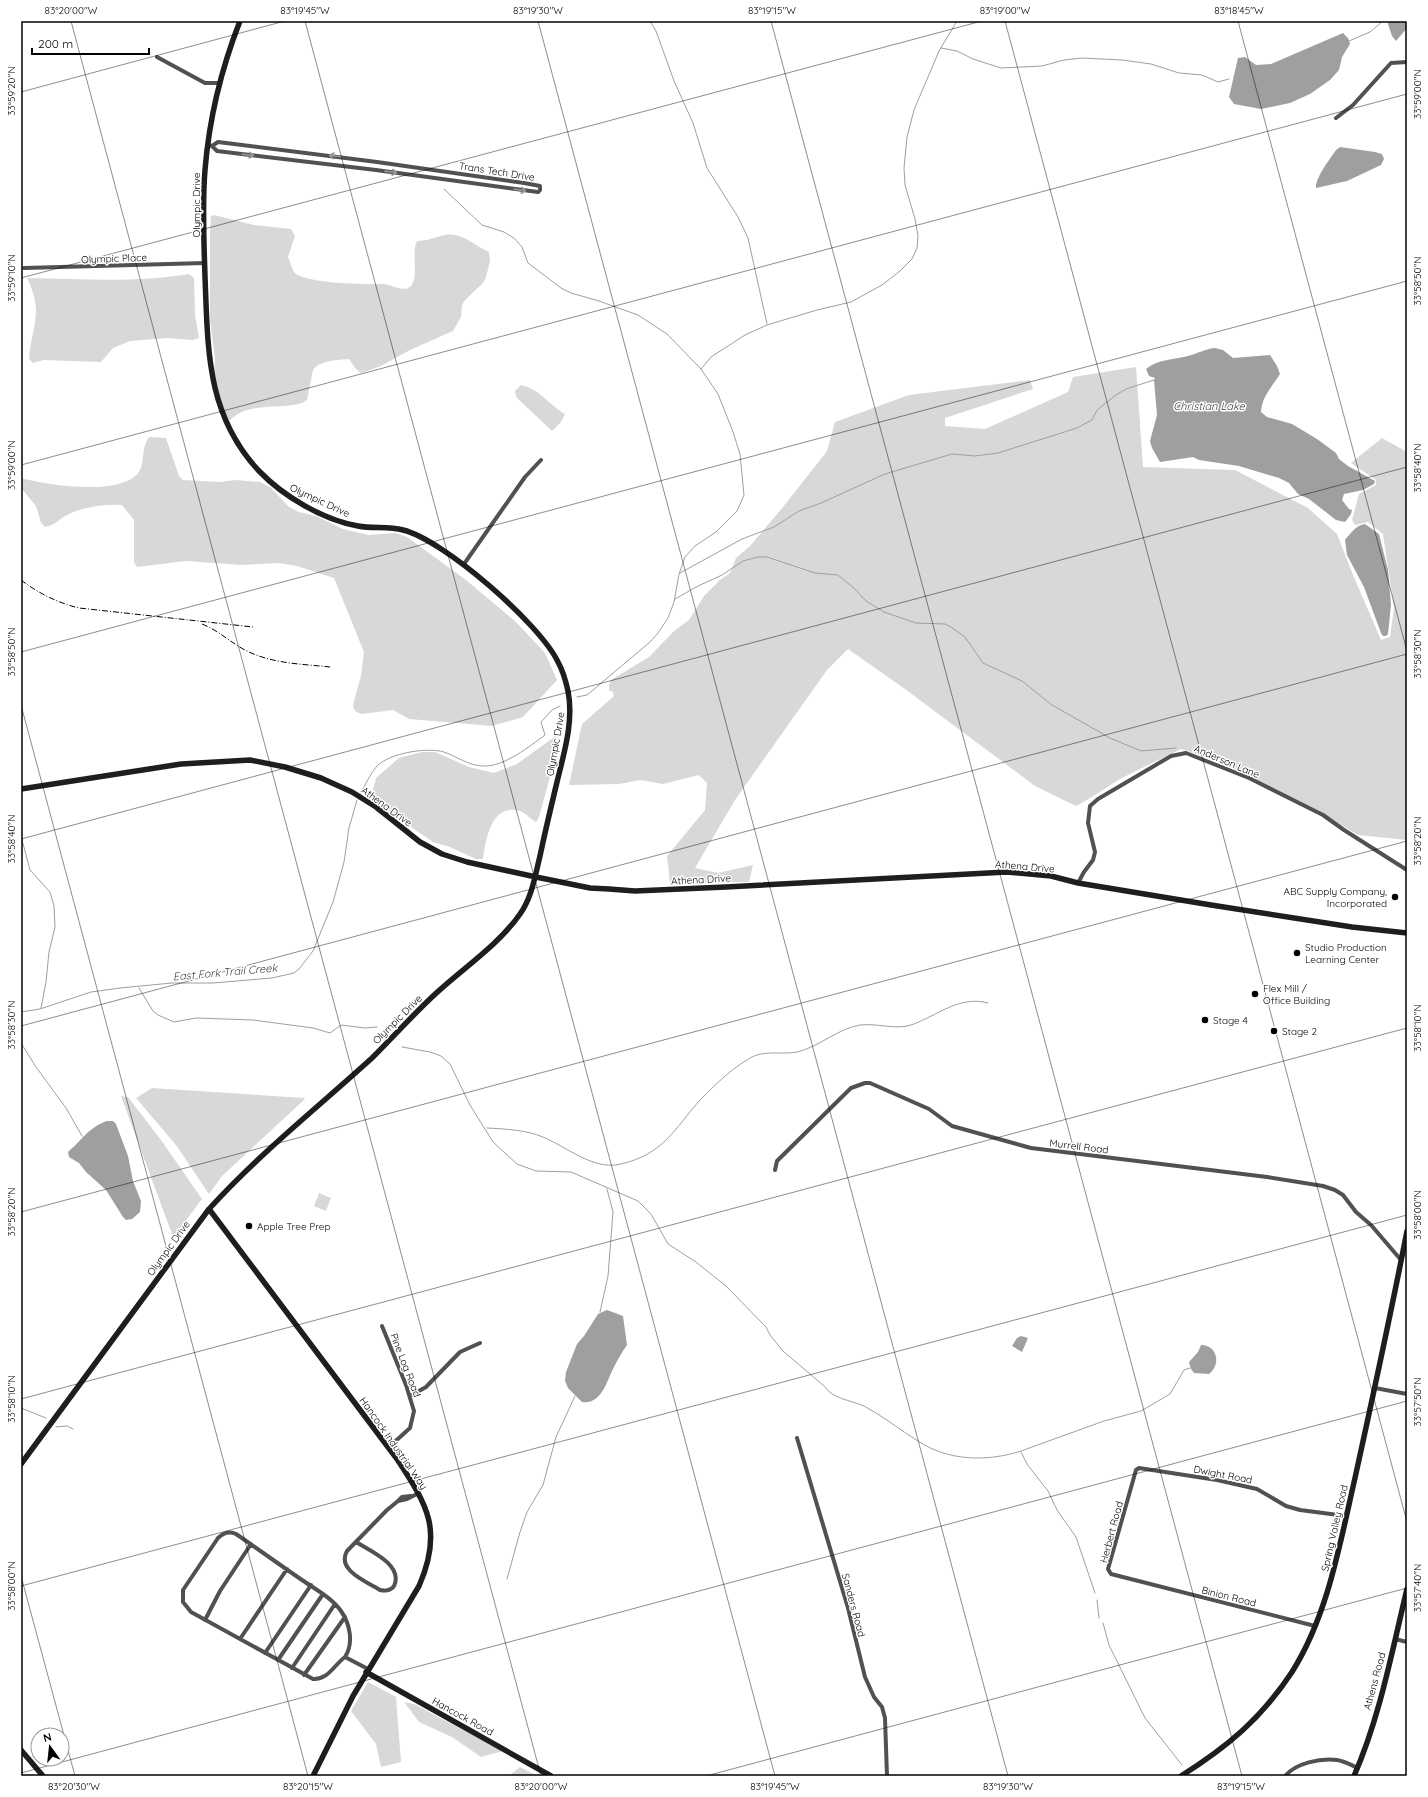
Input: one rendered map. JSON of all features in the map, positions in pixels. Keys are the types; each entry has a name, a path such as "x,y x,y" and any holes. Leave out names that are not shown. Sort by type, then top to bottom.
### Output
{"street":[{"name":"Olympic Drive","path":"21,1464 209,1209 243,1174 375,1055 432,997 509,929 526,904 536,877 566,743 571,710 567,687 559,663 541,638 509,604 464,564 405,530 354,526 326,515 281,492 260,472 244,453 228,426 222,412 211,375 206,337 204,184 219,83 230,46 240,21"},
{"path":"157,57 205,83 219,83"},
{"path":"1336,118 1353,105 1391,63 1407,62"},
{"name":"Trans Tech Drive","path":"218,142 377,162 540,186 540,190 538,192 376,170 216,151 210,146 218,142"},
{"path":"376,170 377,162"},
{"path":"430,178 431,170"},
{"path":"484,185 485,177"},
{"name":"Olympic Place","path":"24,268 205,263"},
{"path":"464,564 525,477 541,460"},
{"name":"Anderson Lane","path":"1078,883 1093,860 1095,852 1088,823 1090,806 1098,799 1171,756 1186,753 1248,778 1323,814 1344,830 1407,870"},
{"name":"Athena Drive","path":"21,789 181,764 250,760 285,767 321,778 352,792 376,807 420,842 442,854 467,862 590,888 635,890 1001,872 1051,876 1078,883 1352,927 1407,933"},
{"name":"Murrell Road","path":"775,1170 777,1161 851,1088 865,1083 870,1083 929,1109 952,1126 975,1134 1031,1148 1267,1177 1323,1186 1335,1190 1343,1195 1356,1212 1371,1225 1401,1260"},
{"name":"Hancock Industrial Way","path":"209,1209 389,1447 419,1493 426,1509 430,1527 431,1545 426,1569 419,1586 367,1671 313,1776"},
{"name":"Spring Valley Road","path":"1181,1776 1228,1744 1250,1726 1265,1709 1292,1672 1315,1626 1331,1580 1346,1516 1375,1388 1407,1231"},
{"name":"Pine Log Road","path":"382,1326 410,1396 414,1411 410,1428 400,1439 389,1447"},
{"path":"410,1396 426,1387 460,1352 480,1343"},
{"path":"1375,1388 1407,1394"},
{"name":"Sanders Road","path":"797,1438 848,1608 865,1677 874,1697 882,1707 885,1718 887,1776"},
{"name":"Dwight Road","path":"1131,1490 1136,1470 1139,1468 1217,1480 1257,1489 1286,1506 1300,1510 1346,1516"},
{"name":"Herbert Road","path":"1131,1490 1108,1569 1113,1574 1139,1582"},
{"path":"356,1542 390,1564 394,1575 394,1586 391,1589 383,1591 380,1590 351,1572 344,1561 345,1555 356,1542 387,1510 402,1497 419,1493"},
{"path":"234,1533 287,1569 335,1604 345,1618 350,1638 350,1646 345,1657 323,1678 313,1679 304,1675 205,1620 188,1609 183,1602 183,1590 222,1535 234,1533"},
{"path":"205,1620 222,1587 251,1544"},
{"path":"240,1639 287,1569"},
{"name":"Binion Road","path":"1139,1582 1315,1626"},
{"path":"265,1653 311,1586"},
{"name":"Athens Road","path":"1354,1776 1369,1734 1407,1589"},
{"path":"278,1660 323,1594"},
{"path":"292,1668 335,1604"},
{"path":"304,1675 345,1618"},
{"path":"1395,1639 1407,1642"},
{"path":"345,1657 367,1671"},
{"name":"Hancock Road","path":"367,1671 551,1776"},
{"path":"21,1750 43,1776"},
{"path":"1285,1776 1290,1770 1306,1763 1321,1760 1338,1760 1358,1768"}],"shaded area":[{"path":"214,215 254,225 291,229 295,236 288,257 293,270 298,275 314,280 382,284 401,289 408,288 413,282 415,271 415,246 417,241 428,240 445,235 463,237 484,249 489,252 490,261 483,283 465,300 462,305 461,317 453,331 410,350 381,366 361,373 349,359 325,362 313,370 307,400 293,405 246,410 230,420 225,417 214,374 215,358 210,320 210,232 211,216"},
{"path":"189,274 194,278 195,315 199,338 193,340 167,338 130,341 113,348 101,362 44,360 33,363 29,359 36,310 35,300 27,278 88,280 149,279"},
{"path":"1136,367 1143,467 1235,470 1308,508 1337,534 1381,640 1390,637 1394,608 1383,534 1368,522 1355,525 1352,520 1359,494 1376,485 1376,480 1351,463 1382,438 1407,452 1407,840 1358,835 1311,807 1218,761 1181,749 1122,778 1076,806 1035,786 905,689 848,649 827,670 735,800 695,868 718,873 753,865 749,882 670,883 667,856 705,810 707,783 699,775 663,784 640,780 619,784 569,785 582,724 614,696 612,691 609,691 611,680 649,657 674,631 689,620 704,596 720,580 730,573 736,558 750,546 827,451 835,422 909,395 1030,380 1033,389 945,418 945,426 985,429 1068,392 1073,377"},
{"path":"521,385 534,390 565,414 561,422 552,431 516,397 515,391"},
{"path":"149,437 166,438 179,476 183,480 220,482 236,480 260,482 270,487 289,507 299,512 316,516 343,529 368,535 396,533 407,537 466,580 516,622 545,653 557,680 523,717 492,726 409,719 393,710 362,714 356,712 353,707 361,676 364,652 334,578 297,566 279,563 241,565 186,561 137,567 134,562 134,520 122,505 86,508 67,515 54,524 45,527 41,523 36,506 21,488 21,478 48,484 83,487 101,487 130,480 139,472 141,468 145,445"},
{"path":"557,735 550,777 539,817 536,822 520,811 510,810 502,812 496,817 488,833 483,859 476,859 450,847 433,842 385,809 374,795 373,790 376,778 399,758 422,752 435,752 469,767 494,773 517,764"},
{"path":"152,1088 305,1099 222,1176 209,1194 176,1145 136,1098"},
{"path":"121,1096 128,1097 161,1140 202,1199 174,1236 172,1234"},
{"path":"319,1193 331,1198 326,1211 314,1206"},
{"path":"368,1682 396,1697 401,1762 381,1767 376,1744 351,1711"},
{"path":"404,1702 414,1704 503,1751 481,1757 452,1737 419,1722"},
{"path":"520,1767 537,1776 510,1775"}],"water":[{"path":"1387,21 1407,21 1407,28 1396,41 1392,36"},
{"path":"1343,33 1348,38 1350,44 1342,57 1339,70 1330,80 1310,94 1290,103 1261,109 1234,104 1229,97 1238,58 1245,57 1256,65 1271,64"},
{"path":"1340,147 1375,152 1382,154 1384,159 1381,165 1347,181 1316,188 1316,184 1323,169 1336,150"},
{"name":"Christian Lake","path":"1215,348 1223,350 1233,358 1270,355 1280,374 1265,396 1261,412 1267,417 1292,424 1317,439 1336,453 1339,459 1348,466 1375,481 1374,484 1363,490 1344,494 1342,500 1349,509 1352,510 1345,522 1336,520 1309,499 1298,494 1289,483 1279,478 1239,466 1199,460 1193,457 1160,462 1152,448 1150,441 1157,415 1155,378 1149,376 1146,369 1156,363"},
{"path":"1365,524 1379,534 1388,570 1391,605 1388,634 1386,636 1383,636 1381,633 1364,587 1347,555 1345,540 1356,528"},
{"path":"107,1121 113,1121 116,1124 128,1156 133,1181 141,1201 140,1212 132,1219 126,1220 106,1190 86,1172 79,1163 69,1157 68,1152 86,1134 95,1127"},
{"path":"607,1310 623,1316 627,1345 599,1396 589,1402 582,1402 568,1388 565,1381 566,1372 577,1344 598,1314"},
{"path":"1021,1336 1028,1338 1022,1352 1012,1346 1017,1338"},
{"path":"1201,1345 1211,1348 1216,1356 1215,1366 1209,1374 1194,1373 1189,1362 1198,1352"}],"waterway":[{"path":"650,21 656,31 674,81 693,123 707,168 738,217 748,238 767,324"},
{"name":"East Fork Trail Creek","path":"701,369 711,357 745,335 767,325 817,310 851,302 882,285 900,271 912,259 917,248 918,236 915,219 905,185 904,168 907,137 914,110 939,51 957,21"},
{"path":"1349,41 1370,32 1383,21"},
{"path":"941,48 957,51 973,59 1001,68 1042,66 1064,60 1082,58 1122,60 1151,64 1179,73 1202,75 1218,82 1229,79"},
{"name":"East Fork Trail Creek","path":"444,189 482,225 504,232 514,238 522,247 528,263 561,288 571,293 638,315 667,334 701,369 718,394 740,454 744,495 737,511 716,532 695,546 685,557 679,574 674,602 668,618 658,633 650,642 587,695 577,697"},
{"path":"680,573 742,539 774,527 799,511 821,503 885,474 952,454 975,456 998,453 1077,428 1092,420 1097,410 1116,395 1126,389 1154,380"},
{"path":"675,599 722,575 743,561 758,557 767,557 815,573 838,575 855,589 866,601 884,612 916,623 945,624 951,627 965,637 983,663 1022,681 1052,705 1110,738 1141,751 1176,748"},
{"name":"East Fork Trail Creek","path":"360,795 377,766 383,761 409,752 428,750 444,752 473,765 479,766 492,765 508,760 545,735 541,722 552,710 560,706"},
{"name":"East Fork Trail Creek","path":"21,1012 40,1009 91,992 172,983 213,983 272,978 294,973 313,951 333,902 344,862 349,828 357,800"},
{"path":"21,836 30,870 50,892 54,906 55,927 49,952 46,982 41,1008"},
{"path":"139,988 153,1011 158,1015 174,1022 196,1018 253,1020 313,1028 330,1033 341,1025 365,1028 377,1027"},
{"path":"487,1128 523,1131 543,1137 591,1161 601,1164 621,1164 636,1160 658,1147 667,1139 712,1088 735,1068 753,1057 765,1053 791,1053 805,1050 844,1030 860,1025 892,1027 911,1025 958,1004 977,1001 988,1003"},
{"path":"21,1043 36,1067 66,1108 82,1136"},
{"path":"402,1047 430,1052 441,1056 450,1064 470,1105 493,1142 517,1164 536,1171 571,1172 638,1201 651,1214 668,1244 696,1262 726,1286 766,1327 770,1335 783,1351 832,1394 864,1406 911,1437 942,1453 968,1458 1008,1455 1104,1421 1141,1411 1170,1394 1184,1370 1190,1368"},
{"path":"600,1312 608,1276 613,1212 607,1189"},
{"path":"507,1579 527,1512 543,1485 556,1437 575,1396"},
{"path":"21,1408 46,1418"},
{"path":"56,1427 67,1426 73,1429"},
{"path":"1021,1452 1027,1464 1048,1491 1057,1510 1076,1537 1095,1593"},
{"path":"1097,1600 1099,1618"},
{"path":"1103,1623 1109,1645 1145,1718 1182,1765"}],"railway":[{"path":"21,580 48,597 79,608 253,627"},
{"path":"202,624 215,630 243,649 259,656 289,663 330,667"}],"place":[{"name":"ABC Supply Company, Incorporated","path":"1395,897"},
{"name":"Studio Production Learning Center","path":"1297,953"},
{"name":"Flex Mill / Office Building","path":"1255,994"},
{"name":"Stage 4","path":"1205,1020"},
{"name":"Stage 2","path":"1274,1031"},
{"name":"Apple Tree Prep","path":"249,1226"}]}
